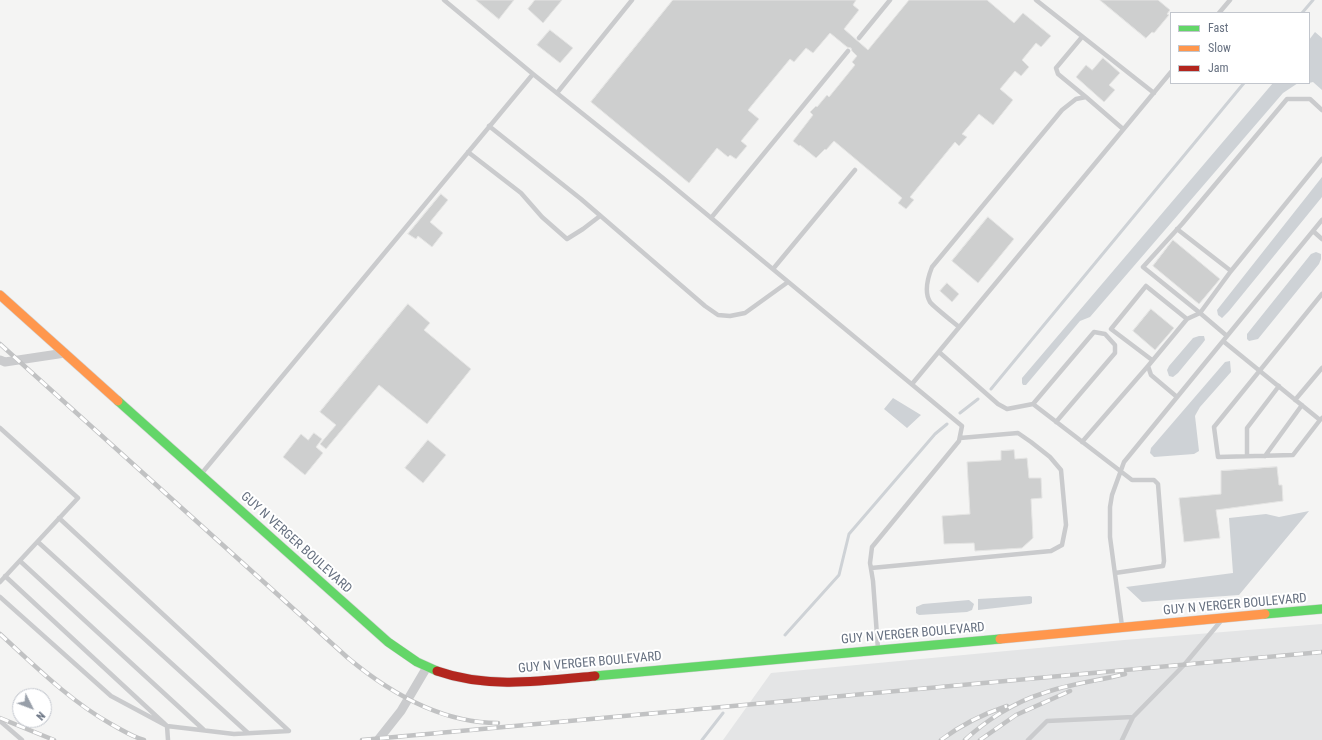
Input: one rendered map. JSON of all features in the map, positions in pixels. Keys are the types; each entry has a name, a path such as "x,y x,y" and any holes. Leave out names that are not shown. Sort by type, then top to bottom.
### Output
{"street":[{"name":"GUY N VERGER BOULEVARD","path":"0,295 388,642 426,667 450,676 473,681 499,684 1322,609"},
{"path":"0,360 5,362 65,353"},
{"path":"378,740 401,711 426,667"}],"lane":[{"path":"444,0 556,93 711,218 962,426 959,441 872,546 870,563 873,581 878,650"},
{"path":"556,93 632,0"},
{"path":"859,38 890,0"},
{"path":"1036,0 1154,93"},
{"path":"1220,12 1230,0"},
{"path":"1082,36 1056,68 1058,74 1123,129"},
{"path":"711,218 848,51"},
{"path":"912,384 1170,73"},
{"path":"200,474 533,74"},
{"path":"959,327 930,302 927,289 928,276 932,267 1062,110 1076,99 1086,97"},
{"path":"1227,336 1143,267 1287,99 1310,99 1322,110"},
{"path":"490,126 600,216 705,306 718,314 730,316 745,313 788,282"},
{"path":"468,152 521,192 542,217 567,239 584,229 600,216"},
{"path":"1082,442 1187,319 1200,313 1231,271 1322,159"},
{"path":"773,269 855,170"},
{"path":"1122,628 1110,537 1110,507 1112,495 1124,462 1322,220"},
{"path":"1176,229 1231,271"},
{"path":"1313,231 1322,239"},
{"path":"1152,360 1111,329 1146,286 1187,319"},
{"path":"1223,341 1259,370 1279,386 1295,400 1321,419 1293,455 1218,457 1214,427 1259,370 1322,294"},
{"path":"939,352 998,404 1007,409 1033,404 1094,332 1105,334 1115,345 1115,353 1056,422"},
{"path":"1148,366 1151,375 1177,397"},
{"path":"1295,400 1322,368"},
{"path":"1247,456 1247,428 1279,386"},
{"path":"1033,404 1132,480 1154,480 1158,484 1164,561 1163,566 1115,573"},
{"path":"1265,456 1302,405"},
{"path":"0,428 78,498 0,582"},
{"path":"871,568 1051,551 1062,545 1066,526 1061,470 1050,457 1018,433 960,438"},
{"path":"0,597 111,696 168,726 234,734 289,731 59,518"},
{"path":"38,542 248,733"},
{"path":"20,560 205,731"},
{"path":"6,576 168,726 168,740"},
{"path":"1122,740 1133,717 1184,665 1223,619"},
{"path":"1028,740 1047,721 1133,717"},
{"path":"0,722 22,740"}],"shaded area":[{"path":"1315,32 1322,38 1322,90 1313,82 1310,83 1310,39"},
{"path":"1272,84 1296,84 1283,93 1090,317 1080,321 1026,385 1023,385 1022,378"},
{"path":"1322,177 1322,197 1222,318 1218,315 1217,310"},
{"path":"1316,252 1321,254 1319,264 1258,339 1249,341 1247,339 1247,334 1311,254"},
{"path":"1204,336 1205,340 1178,373 1173,377 1169,376 1167,370 1169,366 1193,338"},
{"path":"1230,361 1231,372 1200,407 1195,416 1199,451 1194,454 1154,457 1150,453 1151,448 1225,362"},
{"path":"893,398 921,415 907,428 884,409"},
{"path":"1309,511 1239,595 1142,602 1126,587 1233,573 1229,518 1266,514 1279,517"},
{"path":"1032,597 1032,603 1030,604 978,610 978,599"},
{"path":"969,600 974,604 972,610 967,612 919,615 916,613 916,607 923,604"},
{"path":"1322,624 1322,740 723,740 771,673 1124,640"}],"building":[{"path":"476,0 514,0 499,19"},
{"path":"535,0 562,0 543,23 528,9"},
{"path":"673,0 856,0 853,5 859,10 844,29 868,50 909,0 987,0 1014,23 1023,13 1051,36 1041,47 1036,43 1022,60 1029,67 1021,76 1015,71 1000,89 1013,100 993,125 979,114 962,134 967,137 959,146 955,142 910,197 914,200 906,209 898,203 902,198 834,141 816,158 793,141 813,115 810,112 816,106 817,107 827,95 829,97 855,65 852,62 857,56 851,48 847,47 830,33 813,53 806,48 794,62 790,59 748,110 759,119 741,141 747,146 736,159 730,155 728,157 717,148 689,183 591,102"},
{"path":"1100,0 1158,0 1170,10 1167,14 1169,15 1154,33 1152,32 1146,38"},
{"path":"550,30 573,48 560,63 537,45"},
{"path":"1103,58 1120,73 1109,85 1115,90 1104,102 1076,77 1086,65 1092,70"},
{"path":"441,194 448,200 430,222 443,233 432,247 418,236 416,239 408,234"},
{"path":"988,217 1014,239 978,283 952,261"},
{"path":"1173,240 1220,279 1199,304 1153,266"},
{"path":"947,283 959,294 952,302 940,291"},
{"path":"408,304 430,323 424,330 471,369 427,424 379,385 326,449 320,444 336,425 320,412"},
{"path":"1151,309 1174,328 1155,350 1133,331"},
{"path":"314,433 322,439 316,447 323,453 305,475 283,457 301,434 308,440"},
{"path":"428,440 446,455 423,483 405,468"},
{"path":"1014,450 1015,459 1027,458 1029,478 1041,478 1042,498 1031,499 1033,538 1022,548 975,551 974,543 944,544 942,516 970,514 967,462 1001,460 1001,451"},
{"path":"1277,467 1279,485 1282,485 1283,501 1216,510 1220,538 1184,542 1179,498 1221,494 1221,471"}],"waterway":[{"path":"1303,12 1313,0"},
{"path":"991,389 1243,84"},
{"path":"960,413 978,399"},
{"path":"785,635 839,575 849,534 935,434 947,424"},
{"path":"702,740 723,713"}],"railway":[{"path":"0,344 364,671 399,694 417,704 437,712 456,718 477,722 498,723"},
{"path":"0,634 81,705 111,724 144,740"},
{"path":"362,740 1322,652"},
{"path":"965,740 1001,713 1031,697 1062,688 1125,674"},
{"path":"980,740 1016,715 1070,691"},
{"path":"941,740 972,720 1007,706"},
{"path":"0,718 54,740"}],"traffic: fast":[{"path":"118,401 388,642 417,662 437,671"},
{"path":"1265,614 1322,609"},
{"path":"595,676 1000,639"}],"traffic: slow":[{"path":"0,295 118,401"},
{"path":"1000,639 1265,614"}],"traffic: jam":[{"path":"437,671 456,677 495,682 535,681 595,676"}]}
